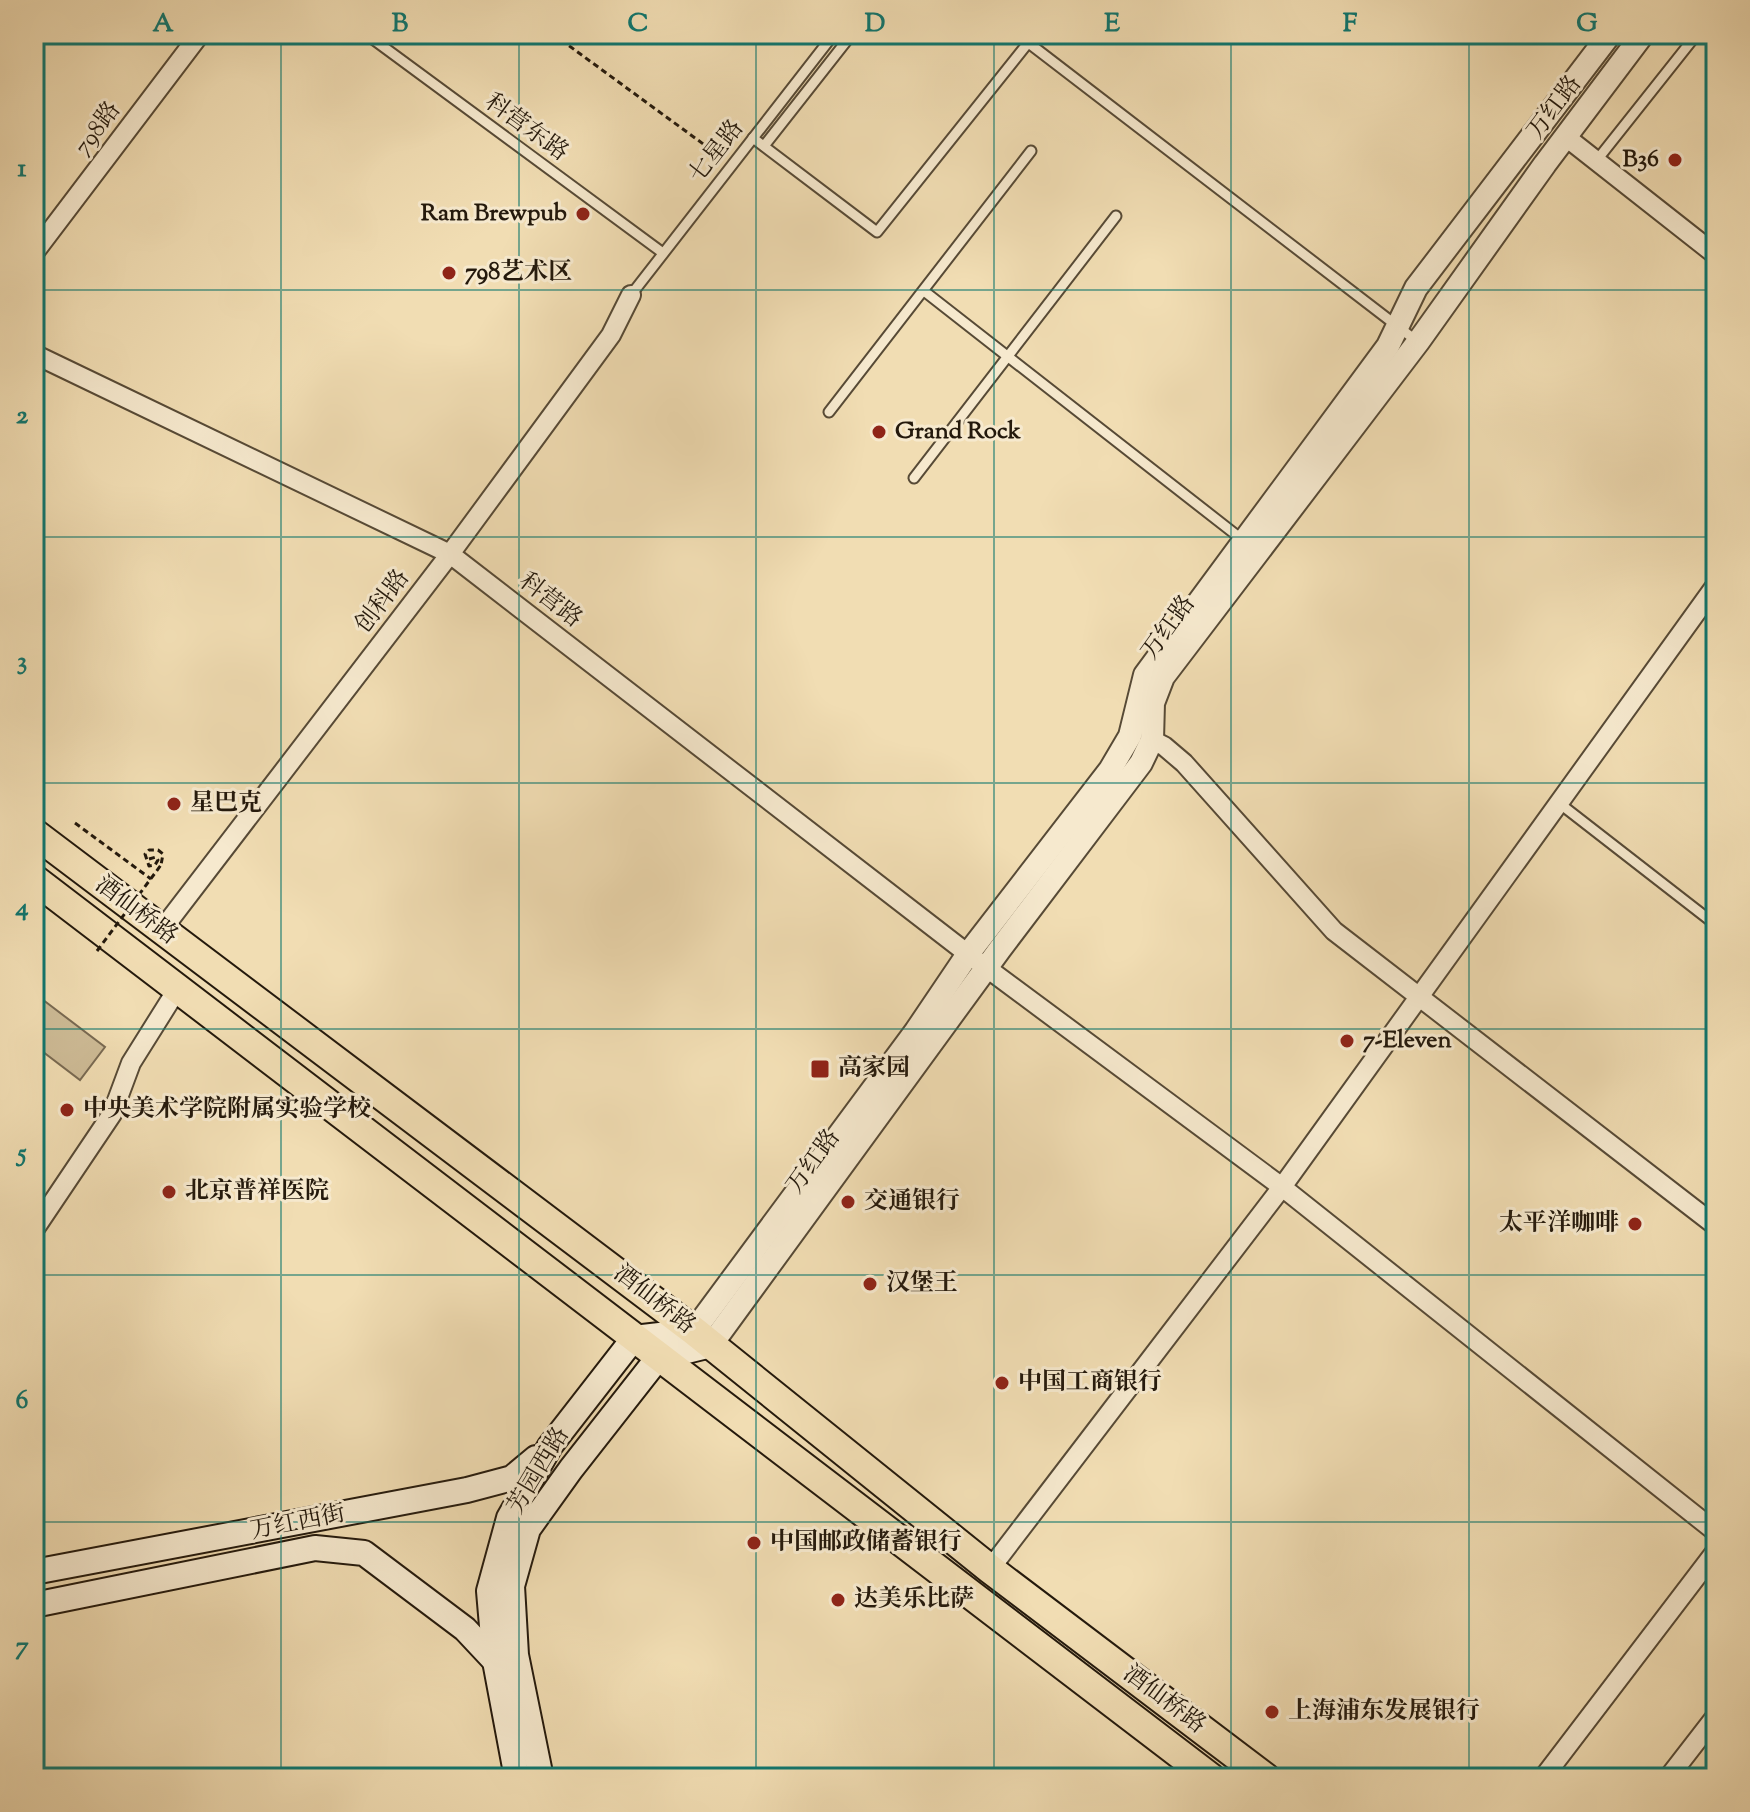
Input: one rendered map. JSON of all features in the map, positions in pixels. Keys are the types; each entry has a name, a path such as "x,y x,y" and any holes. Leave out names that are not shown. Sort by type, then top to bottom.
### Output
{"main road":[{"name":"酒仙桥路","path":"34,833 703,1338 990,1569 1266,1778"},
{"name":"酒仙桥路","path":"34,879 1211,1778"},
{"path":"634,1338 703,1338"},
{"name":"芳园西路","path":"517,1778 495,1661 489,1591 509,1518 550,1446 634,1338"},
{"path":"658,1358 703,1338"},
{"name":"芳园西路","path":"541,1778 516,1655 512,1586 528,1529 658,1358"},
{"name":"万红西街","path":"34,1572 467,1490 512,1478 550,1446"},
{"name":"万红西街","path":"34,1605 315,1548 364,1553 465,1629 495,1661"}],"street":[{"name":"798路","path":"34,253 200,34"},
{"name":"万红路","path":"703,1338 968,954 1110,770 1130,736 1145,675 1388,346 1416,288 1610,34"},
{"name":"万红路","path":"703,1338 1141,763 1152,740 1153,703 1163,677 1418,342 1643,34"},
{"path":"1566,137 1716,255"},
{"name":"创科路","path":"161,931 450,554 611,335 631,295"},
{"name":"科营路","path":"34,354 450,554 968,954 1282,1187 1716,1532"},
{"path":"990,1569 1282,1187 1716,585"},
{"path":"1152,740 1184,763 1334,931 1716,1226"},
{"path":"34,1230 112,1114 131,1063 178,988"},
{"path":"1543,1778 1716,1551"},
{"path":"1672,1772 1716,1716"}],"lane":[{"name":"科营东路","path":"366,34 663,253"},
{"name":"七星路","path":"631,295 834,34"},
{"path":"764,146 852,34"},
{"path":"1017,34 1418,342"},
{"path":"1597,160 1697,34"},
{"path":"753,138 877,232 1028,43"},
{"path":"829,412 1031,151"},
{"path":"914,478 1116,216"},
{"path":"924,291 1244,541"},
{"path":"1559,803 1716,925"},
{"path":"1672,1772 1693,1778"}],"path":[{"path":"553,34 732,165"},
{"path":"75,823 151,879"},
{"path":"97,951 161,865 163,854 158,850 149,850 145,854 149,866 155,865 158,860 156,857 149,859"}],"shaded area":[{"path":"34,993 105,1047 80,1080 34,1045"}],"place":[{"name":"B36","path":"1675,160"},
{"name":"Ram Brewpub","path":"583,214"},
{"name":"798艺术区","path":"449,273"},
{"name":"Grand Rock","path":"879,432"},
{"name":"星巴克","path":"174,804"},
{"name":"7-Eleven","path":"1347,1041"},
{"name":"高家园","path":"820,1069"},
{"name":"中央美术学院附属实验学校","path":"67,1110"},
{"name":"北京普祥医院","path":"169,1192"},
{"name":"交通银行","path":"848,1202"},
{"name":"太平洋咖啡","path":"1635,1224"},
{"name":"汉堡王","path":"870,1284"},
{"name":"中国工商银行","path":"1002,1383"},
{"name":"中国邮政储蓄银行","path":"754,1543"},
{"name":"达美乐比萨","path":"838,1600"},
{"name":"上海浦东发展银行","path":"1272,1712"}]}
